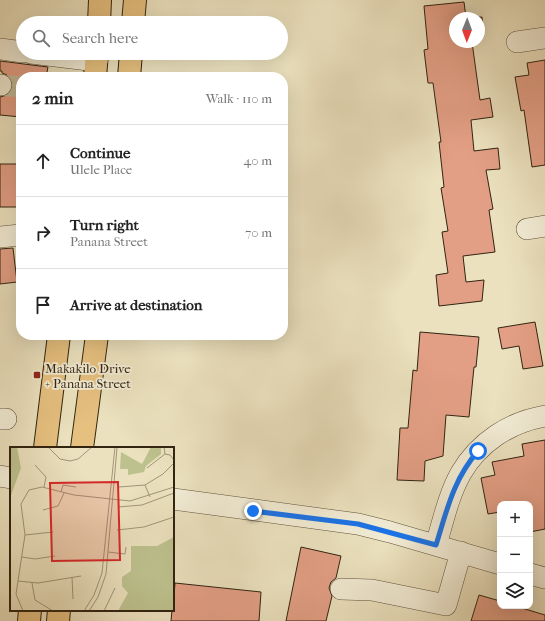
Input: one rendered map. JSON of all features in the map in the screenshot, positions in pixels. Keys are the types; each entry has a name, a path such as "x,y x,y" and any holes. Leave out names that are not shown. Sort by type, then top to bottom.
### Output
{"main road":[{"path":"99,16 100,0"},
{"path":"134,16 135,0"},
{"path":"129,72 130,60"},
{"path":"45,447 58,340"},
{"path":"82,447 96,340"},
{"path":"29,621 30,611"},
{"path":"58,621 59,611"}],"street":[{"path":"517,42 545,38"},
{"path":"0,49 16,51"},
{"path":"73,60 97,64"},
{"path":"436,545 455,486 461,473 478,451 510,427 523,421 545,416"},
{"path":"0,476 10,478"},
{"path":"174,499 358,524 497,563"},
{"path":"341,589 372,590 446,605 461,552"},
{"path":"533,575 545,578"}],"building":[{"path":"464,2 465,12 449,12 449,48 473,48 480,100 490,98 493,117 471,120 474,151 498,148 500,169 486,170 493,209 489,210 495,252 463,256 466,282 484,280 482,301 439,306 436,275 448,273 442,232 448,231 441,188 444,187 439,142 441,142 433,83 428,83 424,50 428,49 424,6"},
{"path":"545,60 545,165 532,167 524,110 521,111 515,77 529,75 527,63"},
{"path":"0,61 48,67 47,72 16,72 16,117 0,115 0,97 7,95 12,91 13,85 11,79 0,71"},
{"path":"0,164 16,164 16,207 0,207"},
{"path":"13,248 16,282 0,284 0,249"},
{"path":"535,322 543,366 523,369 519,346 502,349 498,328"},
{"path":"420,332 479,337 476,367 474,367 469,417 446,415 443,456 425,461 424,481 397,480 400,428 408,428 413,370 417,371"},
{"path":"545,440 545,529 533,531 533,501 497,501 497,512 488,514 481,478 495,475 492,462 524,456 522,444"},
{"path":"301,547 341,556 336,578 331,582 329,588 332,596 326,621 286,621"},
{"path":"175,583 261,592 259,621 171,621 172,611 174,611"},
{"path":"479,595 497,600 497,609 525,609 545,615 545,621 471,621"}],"tunnel":[{"path":"1,85 16,86"}],"place":[{"name":"Makakilo Drive + Panana Street","path":"37,375"}],"route":[{"path":"253,511 358,524 436,545 455,486 461,473 478,451"}]}
